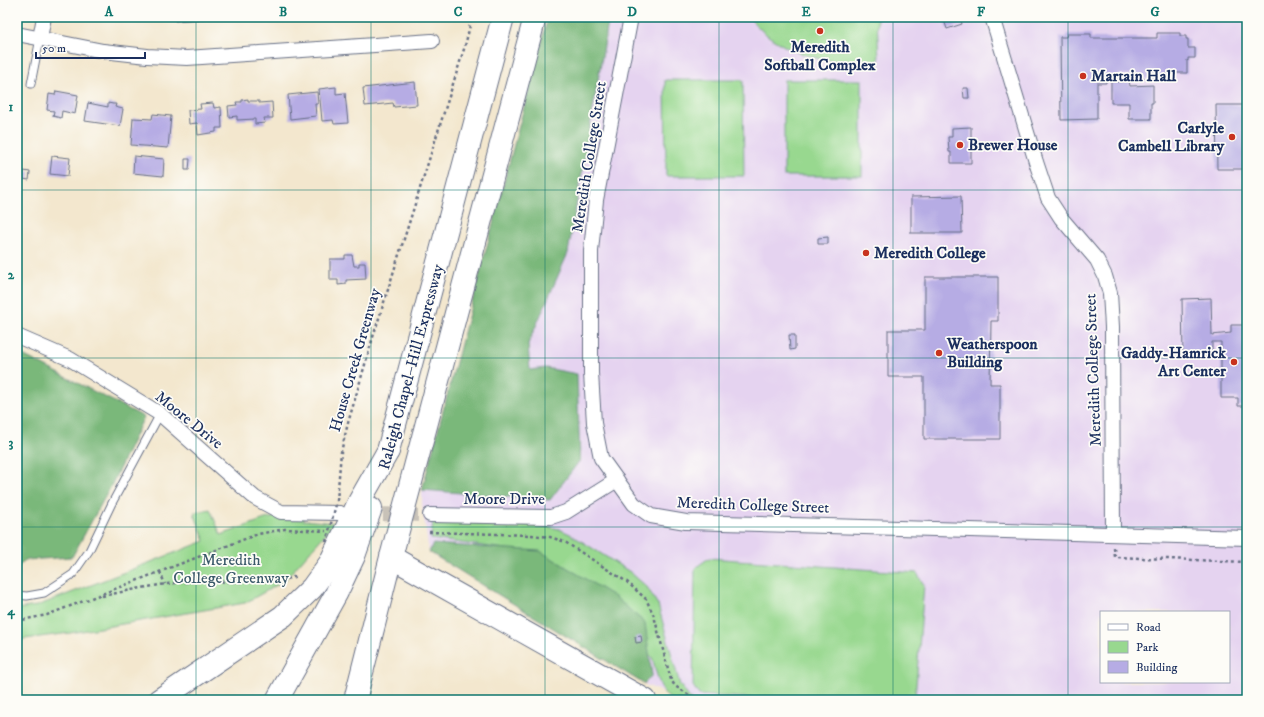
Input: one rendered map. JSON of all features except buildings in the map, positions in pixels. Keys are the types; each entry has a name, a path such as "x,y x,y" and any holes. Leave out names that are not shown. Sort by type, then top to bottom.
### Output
{"main road":[{"name":"Raleigh Chapel–Hill Expressway","path":"277,700 336,594 354,556 382,476 503,17"},
{"name":"Raleigh Chapel–Hill Expressway","path":"355,700 535,17"},
{"path":"159,700 283,616 312,588 330,563 359,502 388,451"},
{"path":"392,557 645,700"}],"street":[{"path":"40,38 44,17"},
{"name":"Meredith College Street","path":"631,17 596,200 592,252 591,373 594,423 601,458 634,504 651,516 686,522 1247,538"},
{"name":"Meredith College Street","path":"992,17 1048,198 1065,223 1097,260 1105,276 1110,293 1112,327 1113,533"},
{"path":"17,34 103,51 147,56 187,58 432,41"},
{"name":"Moore Drive","path":"17,336 70,359 160,414 255,498 281,512 338,507"},
{"name":"Moore Drive","path":"430,515 551,517 566,512 617,480"}],"lane":[{"path":"31,84 40,38"},
{"path":"17,595 27,596 44,593 73,574 89,551 112,503 160,414"}],"path":[{"name":"House Creek Greenway","path":"324,548 338,507 341,452 348,422 465,46 472,17"},
{"path":"17,622 47,615 267,531 285,529 333,531"},
{"path":"429,532 530,535 550,537 565,542 627,582 646,600 654,616 671,680 675,686 697,700"},
{"path":"1113,533 1115,557 1247,562"},
{"path":"160,572 165,584"},
{"path":"96,597 165,584 191,582 270,581 300,575"}],"shaded area":[{"name":"Meredith College","path":"548,17 1247,17 1247,700 680,700 644,684 429,552 422,504 422,490"}],"green space":[{"path":"548,17 609,17 568,253 528,344 530,370 546,368 577,374 580,460 550,500 422,490"},
{"name":"Meredith Softball Complex","path":"749,17 877,17 879,61 860,63 835,62 807,55 769,37 758,28"},
{"path":"665,80 743,80 744,176 666,176"},
{"path":"784,80 862,80 862,176 784,176"},
{"path":"17,352 144,417 111,486 72,557 25,560 17,568"},
{"name":"Meredith College Greenway","path":"210,509 221,535 265,519 275,517 304,517 303,520 335,523 284,581 245,603 70,633 17,640 17,609 37,606 205,541 194,513"},
{"path":"433,521 536,524 559,529 570,534 630,572 647,587 658,605 680,685 691,700 676,700 667,696 658,680 652,657 629,655 528,552 431,539"},
{"path":"433,544 540,551 615,597 645,623 652,675 644,684 429,552"},
{"path":"709,558 917,573 924,585 914,700 782,700 699,695 693,686 695,568"}],"tunnel":[{"path":"362,514 430,515"}],"place":[{"name":"Meredith Softball Complex","path":"820,31"},
{"name":"Martain Hall","path":"1083,76"},
{"name":"Carlyle Cambell Library","path":"1232,137"},
{"name":"Brewer House","path":"960,145"},
{"name":"Meredith College","path":"866,253"},
{"name":"Weatherspoon Building","path":"939,353"},
{"name":"Gaddy-Hamrick Art Center","path":"1234,362"}]}
